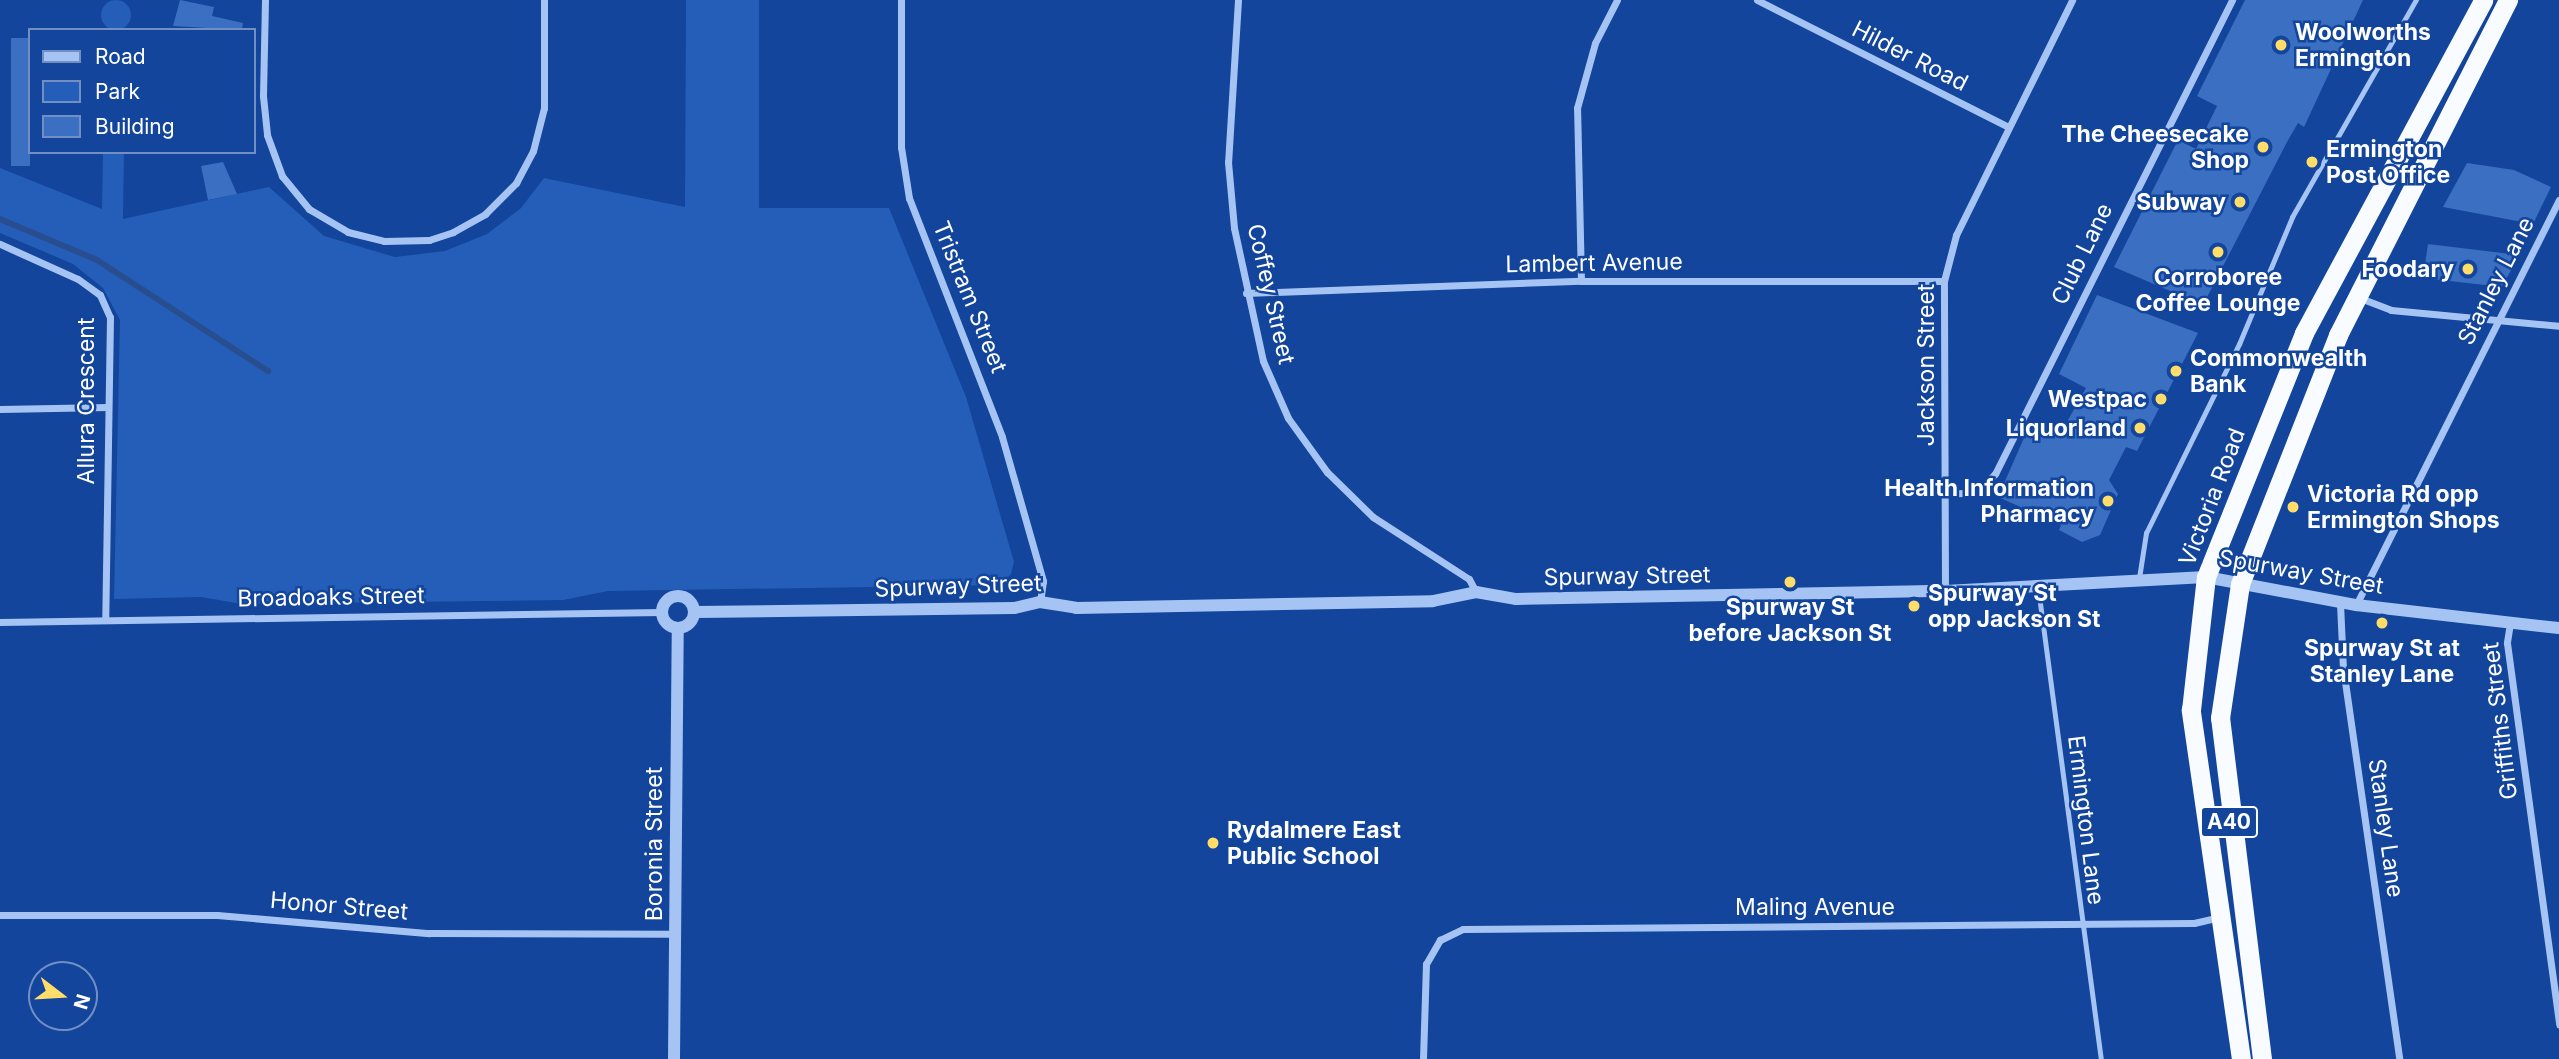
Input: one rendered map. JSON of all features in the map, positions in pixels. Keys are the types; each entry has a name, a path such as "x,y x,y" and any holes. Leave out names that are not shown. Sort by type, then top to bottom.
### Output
{"highway":[{"name":"Victoria Road","path":"2241,1059 2191,710 2206,577 2304,333 2483,0"},
{"name":"A40","path":"2262,1059 2225,800 2220,718 2240,584 2293,438 2357,297 2508,0"}],"street":[{"path":"265,0 263,96 267,135 282,176 309,209 348,232 384,241 429,240 485,214 516,183 533,151 544,107 544,0"},
{"name":"Tristram Street","path":"901,0 901,147 909,198 1002,437 1043,581 1040,602"},
{"name":"Coffey Street","path":"1238,0 1228,162 1246,293 1263,361 1288,418 1327,472 1373,517 1464,575 1476,592"},
{"path":"1581,281 1577,108 1591,53 1617,0"},
{"name":"Hilder Road","path":"1758,0 2008,127"},
{"name":"Jackson Street","path":"1945,591 1944,281 1956,235 2072,0"},
{"name":"Club Lane","path":"1944,494 1978,492 1995,474 2232,0"},
{"name":"Stanley Lane","path":"2356,605 2559,200"},
{"name":"Allura Crescent","path":"0,244 57,267 100,295 110,317 105,620"},
{"name":"Lambert Avenue","path":"1246,293 1581,281 1944,281"},
{"path":"2357,297 2392,310 2559,326"},
{"path":"0,409 108,407"},
{"name":"Spurway Street","path":"695,612 1014,608 1040,602 1076,608 1433,601 1476,592 1516,600 1945,591 2139,578 2206,577 2340,603 2559,628"},
{"path":"675,596 690,600 695,612 678,628 662,612 675,596"},
{"name":"Stanley Lane","path":"2340,603 2343,668 2399,1059"},
{"name":"Broadoaks Street","path":"0,622 662,612"},
{"name":"Griffiths Street","path":"2510,623 2507,643 2559,1024"},
{"name":"Boronia Street","path":"674,1059 678,628"},
{"name":"Honor Street","path":"0,915 217,915 429,933 674,933"},
{"name":"Maling Avenue","path":"1423,1059 1426,964 1440,940 1463,929 2082,924 2220,917"}],"lane":[{"path":"2139,578 2146,533 2234,355 2292,217 2416,0"},
{"name":"Ermington Lane","path":"2038,585 2101,1059"}],"green space":[{"path":"686,0 759,0 759,208 889,208 966,397 1014,562 1011,574 1000,585 608,591 563,600 242,604 201,597 114,599 120,320 103,288 73,264 0,233 0,168 102,209 103,154 124,154 123,219 269,187 324,236 395,257 445,251 487,234 521,208 544,178 685,207"},
{"path":"110,1 122,1 130,9 130,21 123,28 109,28 102,21 102,9"}],"building":[{"path":"180,0 214,7 212,16 243,23 242,28 173,26"},
{"path":"2245,0 2363,0 2304,127 2298,123 2287,142 2203,305 2114,267 2178,140 2196,149 2217,106 2197,96"},
{"path":"11,38 28,38 30,166 11,166"},
{"path":"223,162 237,194 208,200 201,166"},
{"path":"2467,163 2514,170 2551,187 2533,224 2443,207"},
{"name":"Foodary","path":"2428,244 2519,255 2502,287 2423,278"},
{"path":"2097,295 2198,333 2137,451 2126,447 2109,480 2118,494 2100,535 2082,542 2059,530 2061,525 1998,497 2031,422 2059,436 2086,388 2059,374"}],"waterway":[{"path":"0,219 97,260 268,371"}],"place":[{"name":"Woolworths Ermington","path":"2281,45"},
{"name":"The Cheesecake Shop","path":"2263,147"},
{"name":"Ermington Post Office","path":"2312,162"},
{"name":"Subway","path":"2240,202"},
{"name":"Corroboree Coffee Lounge","path":"2218,252"},
{"name":"Foodary","path":"2468,269"},
{"name":"Commonwealth Bank","path":"2176,371"},
{"name":"Westpac","path":"2161,399"},
{"name":"Liquorland","path":"2140,428"},
{"name":"Health Information Pharmacy","path":"2108,501"},
{"name":"Victoria Rd opp Ermington Shops","path":"2293,507"},
{"name":"Spurway St before Jackson St","path":"1790,582"},
{"name":"Spurway St opp Jackson St","path":"1914,606"},
{"name":"Spurway St at Stanley Lane","path":"2382,623"},
{"name":"Rydalmere East Public School","path":"1213,843"}]}
